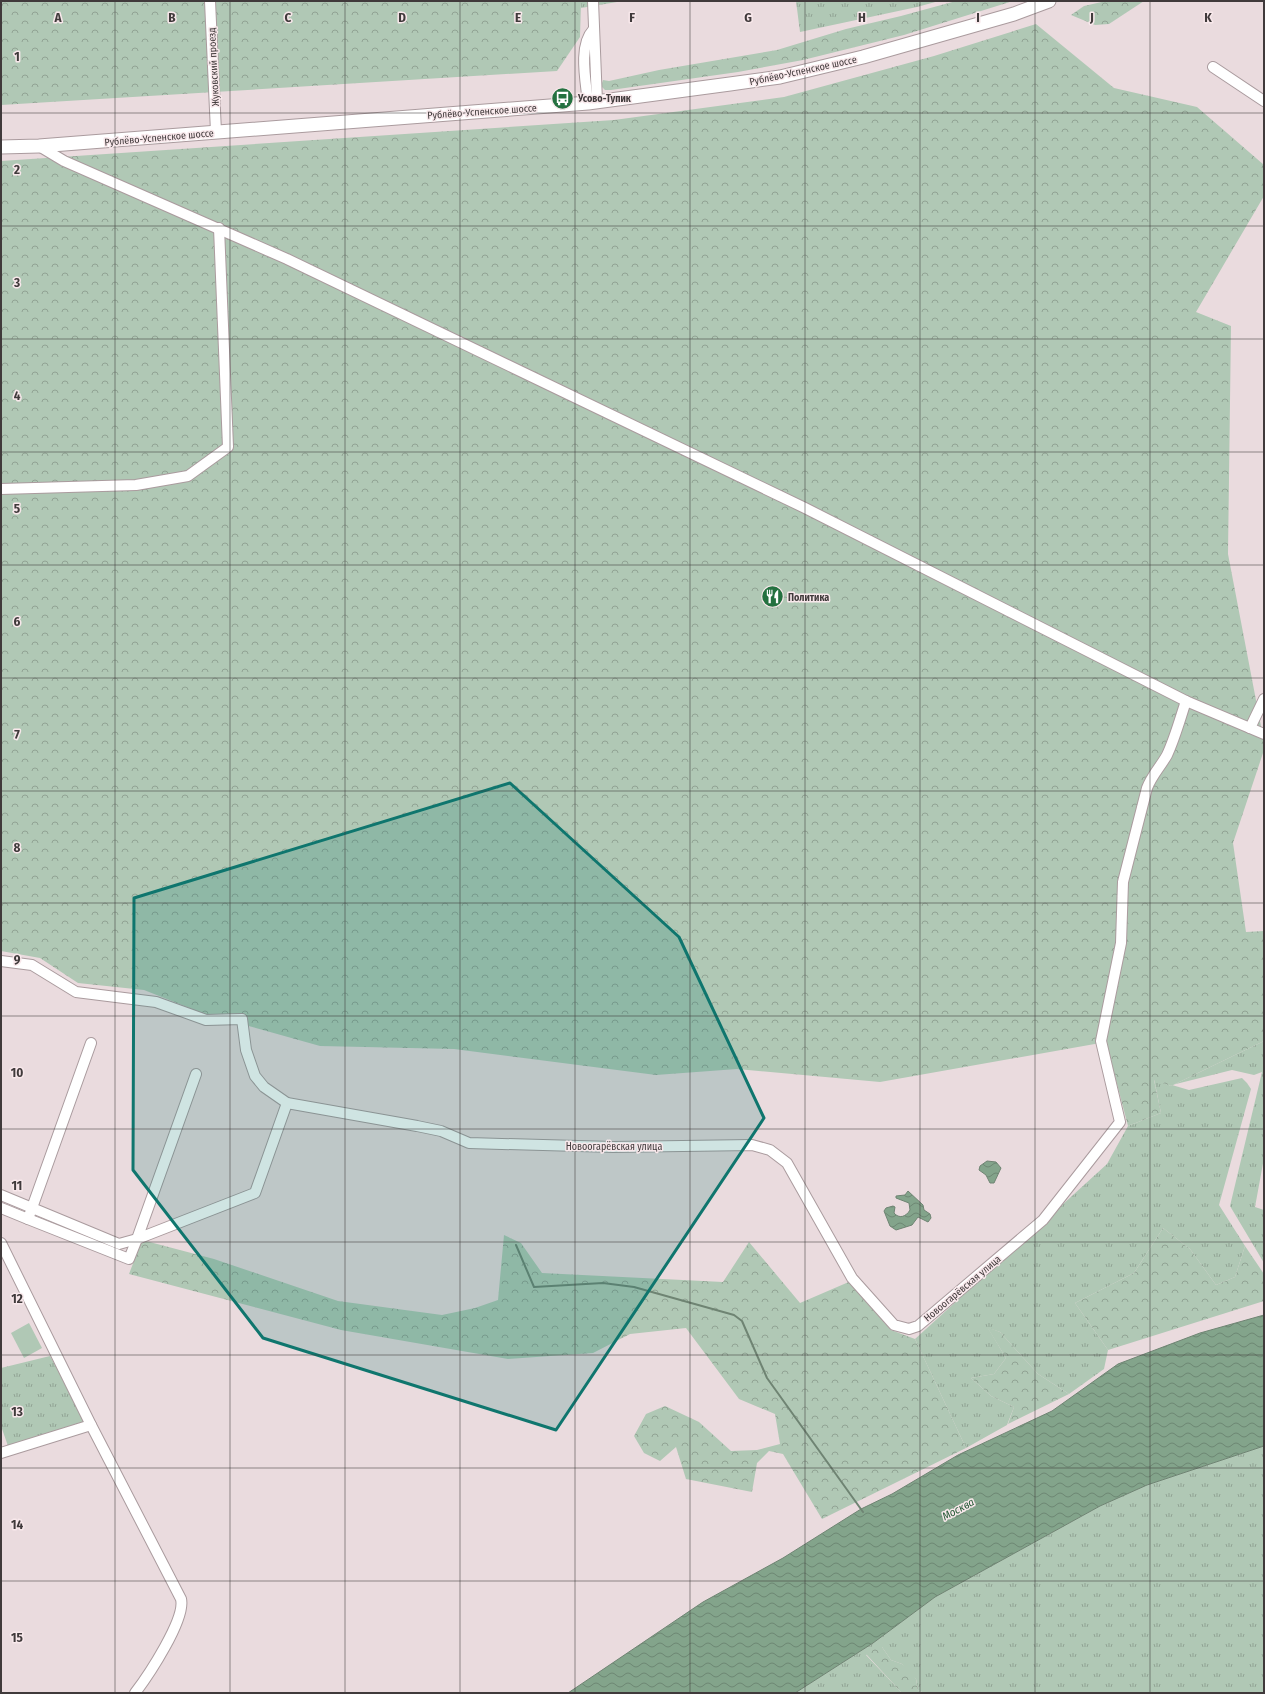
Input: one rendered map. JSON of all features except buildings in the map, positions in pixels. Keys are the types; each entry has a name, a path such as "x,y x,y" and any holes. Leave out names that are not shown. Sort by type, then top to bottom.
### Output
{"main road":[{"name":"Рублёво-Успенское шоссе","path":"1,147 39,146 592,103 780,77 940,36 1014,14 1049,1"}],"street":[{"name":"Жуковский проезд","path":"210,1 216,132"},
{"path":"592,103 584,47 588,36 593,30 593,1"},
{"path":"1214,67 1264,101"},
{"path":"39,146 44,151 64,161 287,259 806,508 1147,682 1186,701 1264,734"},
{"path":"1,489 136,485 188,476 228,447 219,228"},
{"path":"1250,728 1264,699"},
{"name":"Новоогарёвская улица","path":"1,962 3,960 32,965 76,992 156,1002 206,1020 242,1019 246,1050 255,1076 264,1087 287,1103 441,1131 469,1143 613,1147 752,1145 770,1150 786,1163 852,1278 894,1325 909,1329 918,1326 1043,1220 1120,1122 1101,1040 1121,943 1123,882 1147,788 1152,775 1166,757 1186,701"},
{"path":"28,1219 30,1208 91,1043"},
{"path":"1,1208 129,1259 196,1074"},
{"path":"1,1195 119,1244 137,1240 255,1193 287,1103"},
{"path":"1,1243 182,1604 167,1643 135,1693"},
{"path":"1,1453 91,1425"}],"highlighted area":[{"path":"510,783 679,937 764,1118 556,1430 263,1338 133,1170 134,898"}],"green space":[{"path":"1,1 581,1 580,37 557,71 1,105"},
{"path":"581,1 623,1 581,8"},
{"path":"796,1 939,1 800,32"},
{"path":"956,1 1013,1 904,35 803,60 738,72 611,90 605,90 601,86 603,80 609,81 659,70 777,50 846,29"},
{"path":"1106,1 1144,1 1109,24 1095,25 1071,15 1084,6"},
{"path":"1036,24 1114,88 1197,107 1264,165 1264,196 1196,312 1231,326 1228,554 1264,742 1264,750 1233,843 1246,932 1264,931 1264,1041 1171,1086 1154,1080 1161,1113 1128,1126 1106,1042 880,1082 737,1069 656,1075 454,1049 320,1046 202,1013 144,990 78,983 40,958 1,951 1,161 614,120 784,97 934,56"},
{"path":"1264,1041 1264,1158 1255,1207 1264,1210 1264,1263 1230,1206 1262,1072 1254,1075 1232,1070 1174,1084"},
{"path":"1242,1078 1251,1089 1219,1205 1245,1246 1235,1277 1216,1285 1190,1249 1163,1228 1134,1273 1075,1303 1108,1350 1104,1369 1069,1394 1038,1374 1000,1332 988,1328 1006,1358 994,1374 971,1378 991,1396 1014,1407 1007,1425 966,1448 915,1339 1107,1164 1128,1126 1161,1113 1154,1079 1171,1086 1173,1085 1189,1090"},
{"path":"1163,1228 1190,1249 1216,1285 1235,1277 1245,1246 1264,1274 1264,1301 1108,1350 1075,1303 1134,1273"},
{"path":"504,1235 521,1243 542,1273 723,1282 749,1242 800,1303 851,1281 891,1330 915,1339 966,1448 822,1519 783,1454 769,1451 757,1463 752,1492 686,1479 676,1447 660,1461 644,1453 634,1436 646,1414 665,1406 699,1422 731,1451 757,1450 780,1444 775,1414 739,1399 686,1328 630,1334 593,1353 508,1359 341,1330 129,1274 142,1240 214,1259 338,1301 442,1315 475,1308 498,1300"},
{"path":"29,1323 42,1348 24,1358 11,1333"},
{"path":"987,1327 1000,1332 1038,1374 1069,1394 1008,1424 1014,1407 991,1396 971,1378 994,1374 1006,1358"},
{"path":"50,1356 83,1415 84,1421 82,1423 8,1446 1,1426 1,1368"},
{"path":"1264,1446 1264,1693 924,1693 918,1690 916,1679 902,1664 891,1660 882,1647 866,1655 902,1693 795,1693 873,1643 935,1597 1100,1506 1147,1485"},
{"path":"875,1646 882,1647 891,1660 902,1664 910,1670 916,1679 918,1690 924,1693 902,1693 866,1654"}],"water":[{"path":"987,1161 996,1162 1001,1168 994,1183 990,1183 986,1175 979,1170 980,1166"},
{"path":"908,1191 923,1205 924,1210 930,1214 931,1218 928,1222 918,1217 912,1225 896,1230 890,1226 884,1211 886,1208 893,1206 895,1207 894,1213 896,1215 900,1217 907,1214 910,1210 909,1203 896,1198 896,1196 905,1195"},
{"name":"Москва","path":"1264,1315 1264,1446 1147,1485 1100,1506 935,1597 873,1643 795,1693 568,1693 703,1602 783,1558 861,1509 892,1494 958,1455 1052,1411 1118,1364 1200,1333"}],"waterway":[{"path":"516,1245 534,1287 603,1283 634,1287 734,1315 742,1321 767,1378 863,1512"}],"place":[{"name":"Усово-Тупик","path":"563,98"},
{"name":"Политика","path":"772,597"}]}
